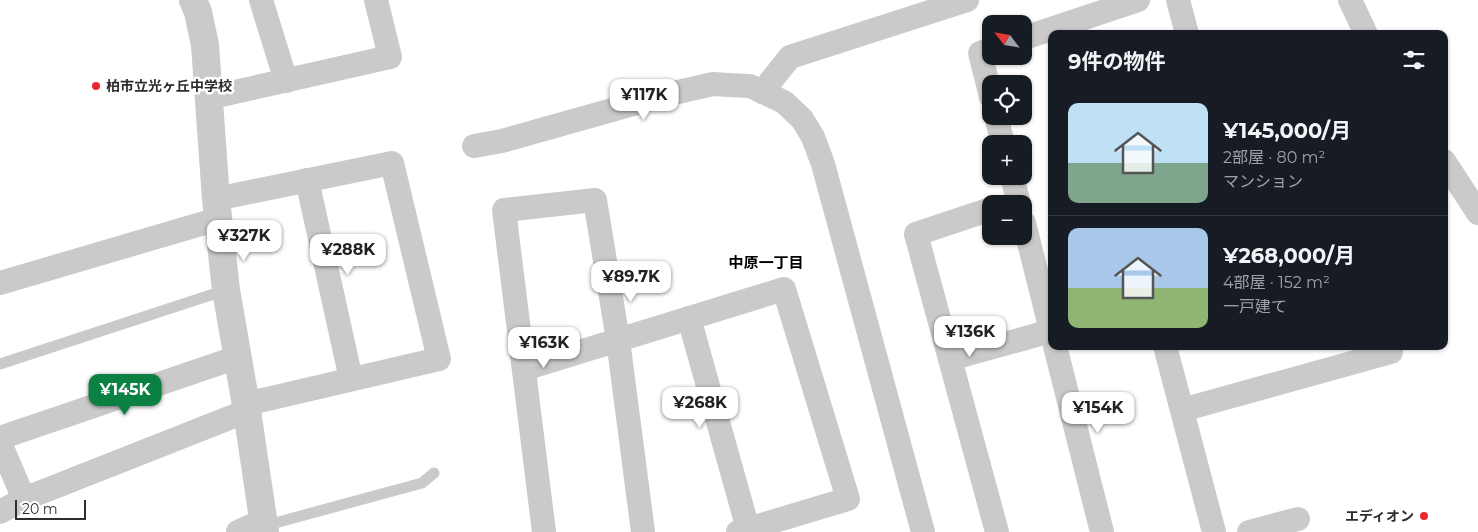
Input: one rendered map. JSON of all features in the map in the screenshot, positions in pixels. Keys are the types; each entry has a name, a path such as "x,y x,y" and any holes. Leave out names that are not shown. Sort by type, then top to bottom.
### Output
{"street":[{"path":"193,0 198,12 205,45 217,209 226,290 264,526 238,532"},
{"path":"261,0 286,81"},
{"path":"208,98 390,57 376,0"},
{"path":"762,92 790,57 967,0"},
{"path":"1065,30 1080,27 1138,0"},
{"path":"1178,0 1186,30"},
{"path":"1350,0 1364,30"},
{"path":"1032,36 1048,33"},
{"path":"474,146 502,141 669,94 712,84 750,86 784,102 802,119 813,137 823,164 923,532"},
{"path":"0,283 307,180 392,163 439,359 352,379 246,408 24,499 0,512"},
{"path":"1448,167 1477,209"},
{"path":"307,180 352,379"},
{"path":"544,532 504,210 595,200 618,340 643,532"},
{"path":"982,213 916,234 997,532"},
{"path":"1027,245 1048,319"},
{"path":"524,369 689,318 784,289 848,499 743,530 689,318"},
{"path":"950,359 1048,331"},
{"path":"1056,350 1102,532"},
{"path":"1166,350 1214,532"},
{"path":"1182,410 1391,352"},
{"path":"0,438 238,357"},
{"path":"0,443 24,499"},
{"path":"1249,532 1298,519"}],"lane":[{"path":"0,364 226,290"},
{"path":"264,526 422,483 434,473"}],"place":[{"name":"柏市立光ヶ丘中学校","path":"96,86"},
{"name":"エディオン","path":"1424,516"}],"district":[{"name":"中原一丁目","path":"766,263"}]}
